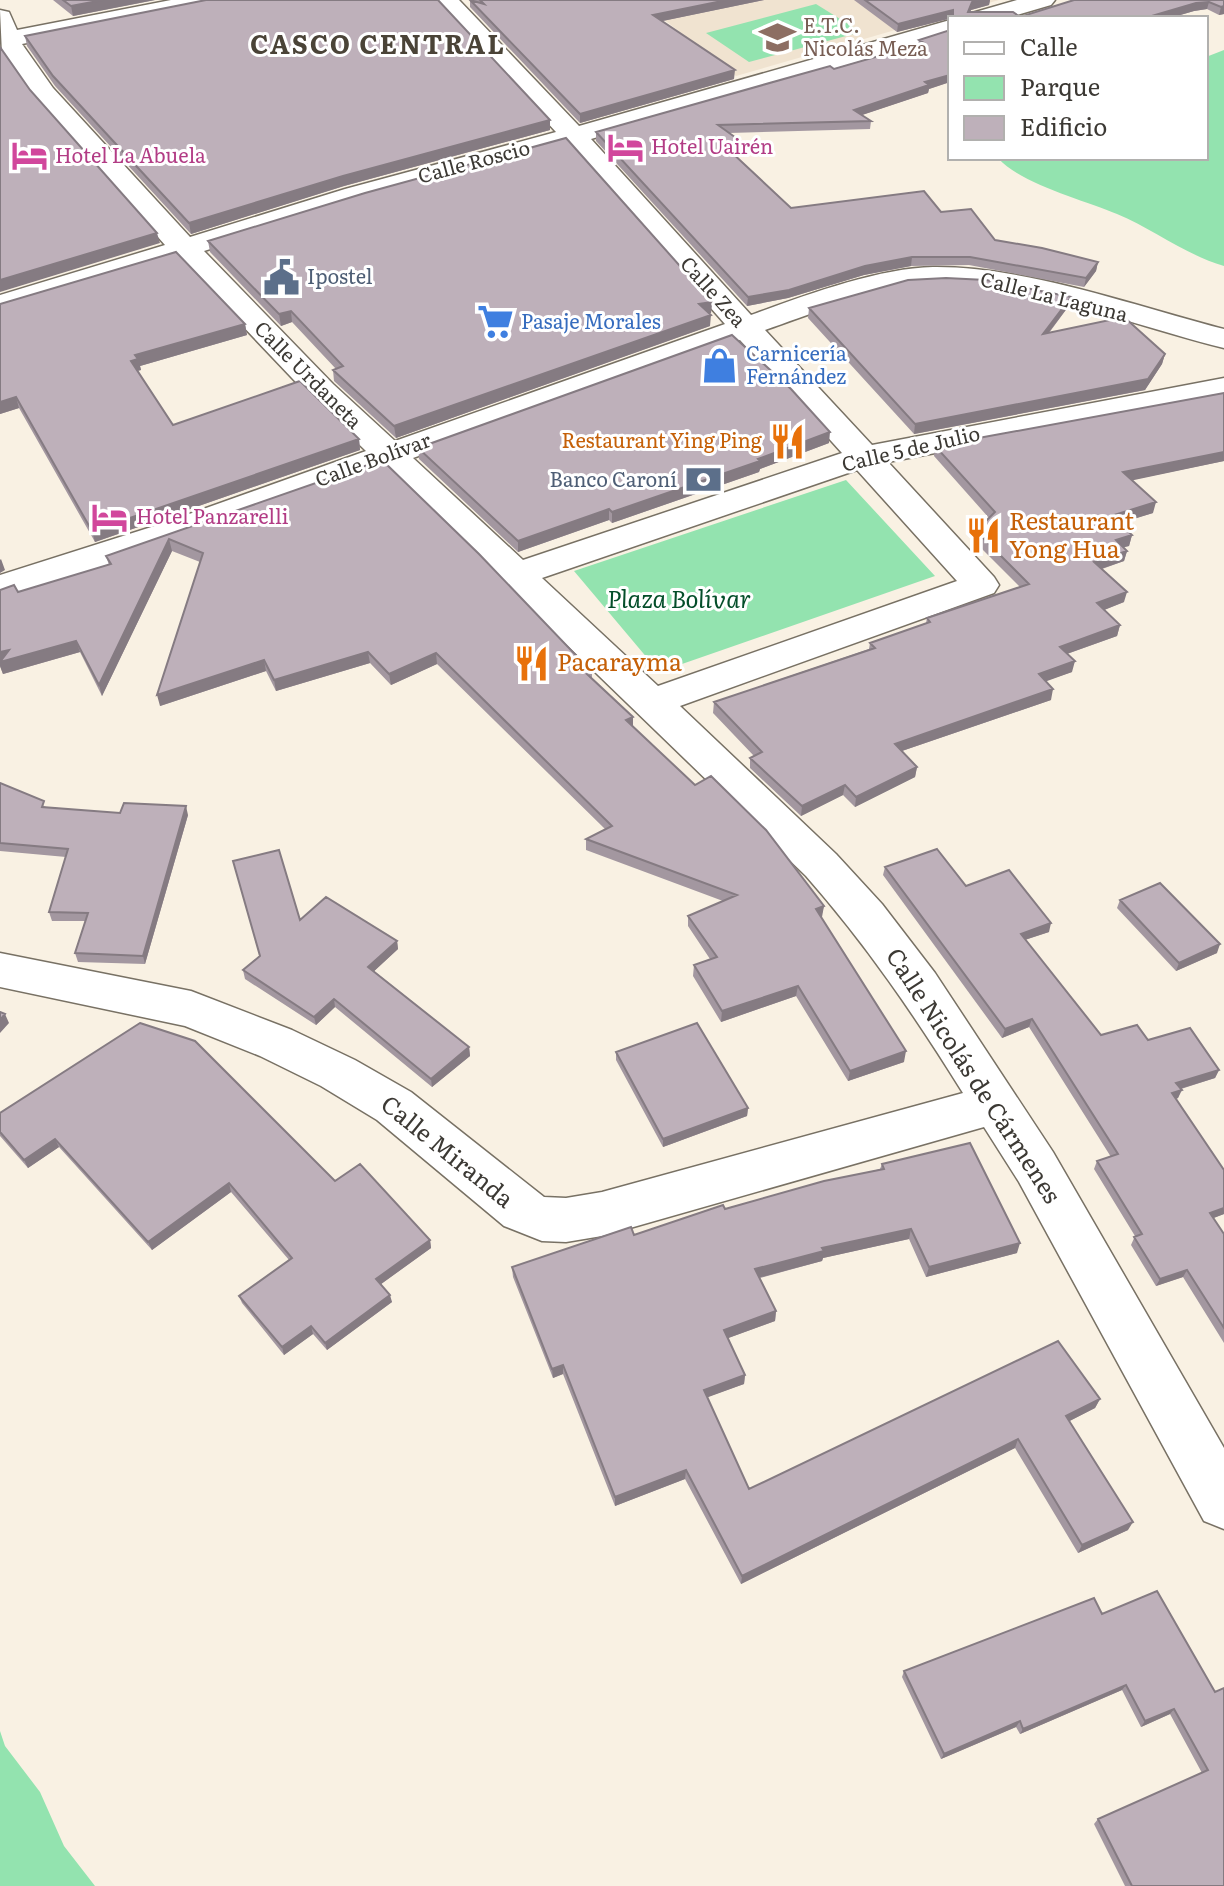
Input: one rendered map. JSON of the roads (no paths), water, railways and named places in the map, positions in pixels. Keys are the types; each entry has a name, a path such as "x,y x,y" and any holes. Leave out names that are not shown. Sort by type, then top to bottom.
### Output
{"street":[{"path":"2,32 207,0"},
{"name":"Calle Zea","path":"446,0 573,135 981,585 652,702"},
{"path":"988,16 1043,0"},
{"name":"Calle Roscio","path":"0,305 355,195 948,28"},
{"name":"Calle Urdaneta","path":"2,32 18,61 44,93 184,248 322,391 652,702"},
{"name":"Calle La Laguna","path":"745,327 863,288 900,279 951,275 1033,288 1224,339"},
{"name":"Calle Bolívar","path":"0,587 176,531 745,327"},
{"name":"Calle 5 de Julio","path":"516,575 863,457 1224,388"},
{"name":"Calle Nicolás de Cármenes","path":"652,702 821,865 867,916 919,985 1036,1167 1224,1502"},
{"name":"Calle Miranda","path":"0,970 191,1009 276,1043 338,1073 394,1106 477,1177 522,1211 542,1219 566,1220 602,1214 995,1104"}],"place":[{"name":"E.T.C. Nicolás Meza","path":"777,38"},
{"name":"Hotel Uairén","path":"625,147"},
{"name":"Hotel La Abuela","path":"29,156"},
{"name":"Ipostel","path":"281,277"},
{"name":"Pasaje Morales","path":"495,322"},
{"name":"Carnicería Fernández","path":"720,365"},
{"name":"Restaurant Ying Ping","path":"788,441"},
{"name":"Banco Caroní","path":"703,480"},
{"name":"Hotel Panzarelli","path":"110,517"},
{"name":"Restaurant Yong Hua","path":"983,536"},
{"name":"Pacarayma","path":"531,663"}],"district":[{"name":"CASCO CENTRAL","path":"378,45"}],"park label":[{"name":"Plaza Bolívar","path":"679,600"}]}
